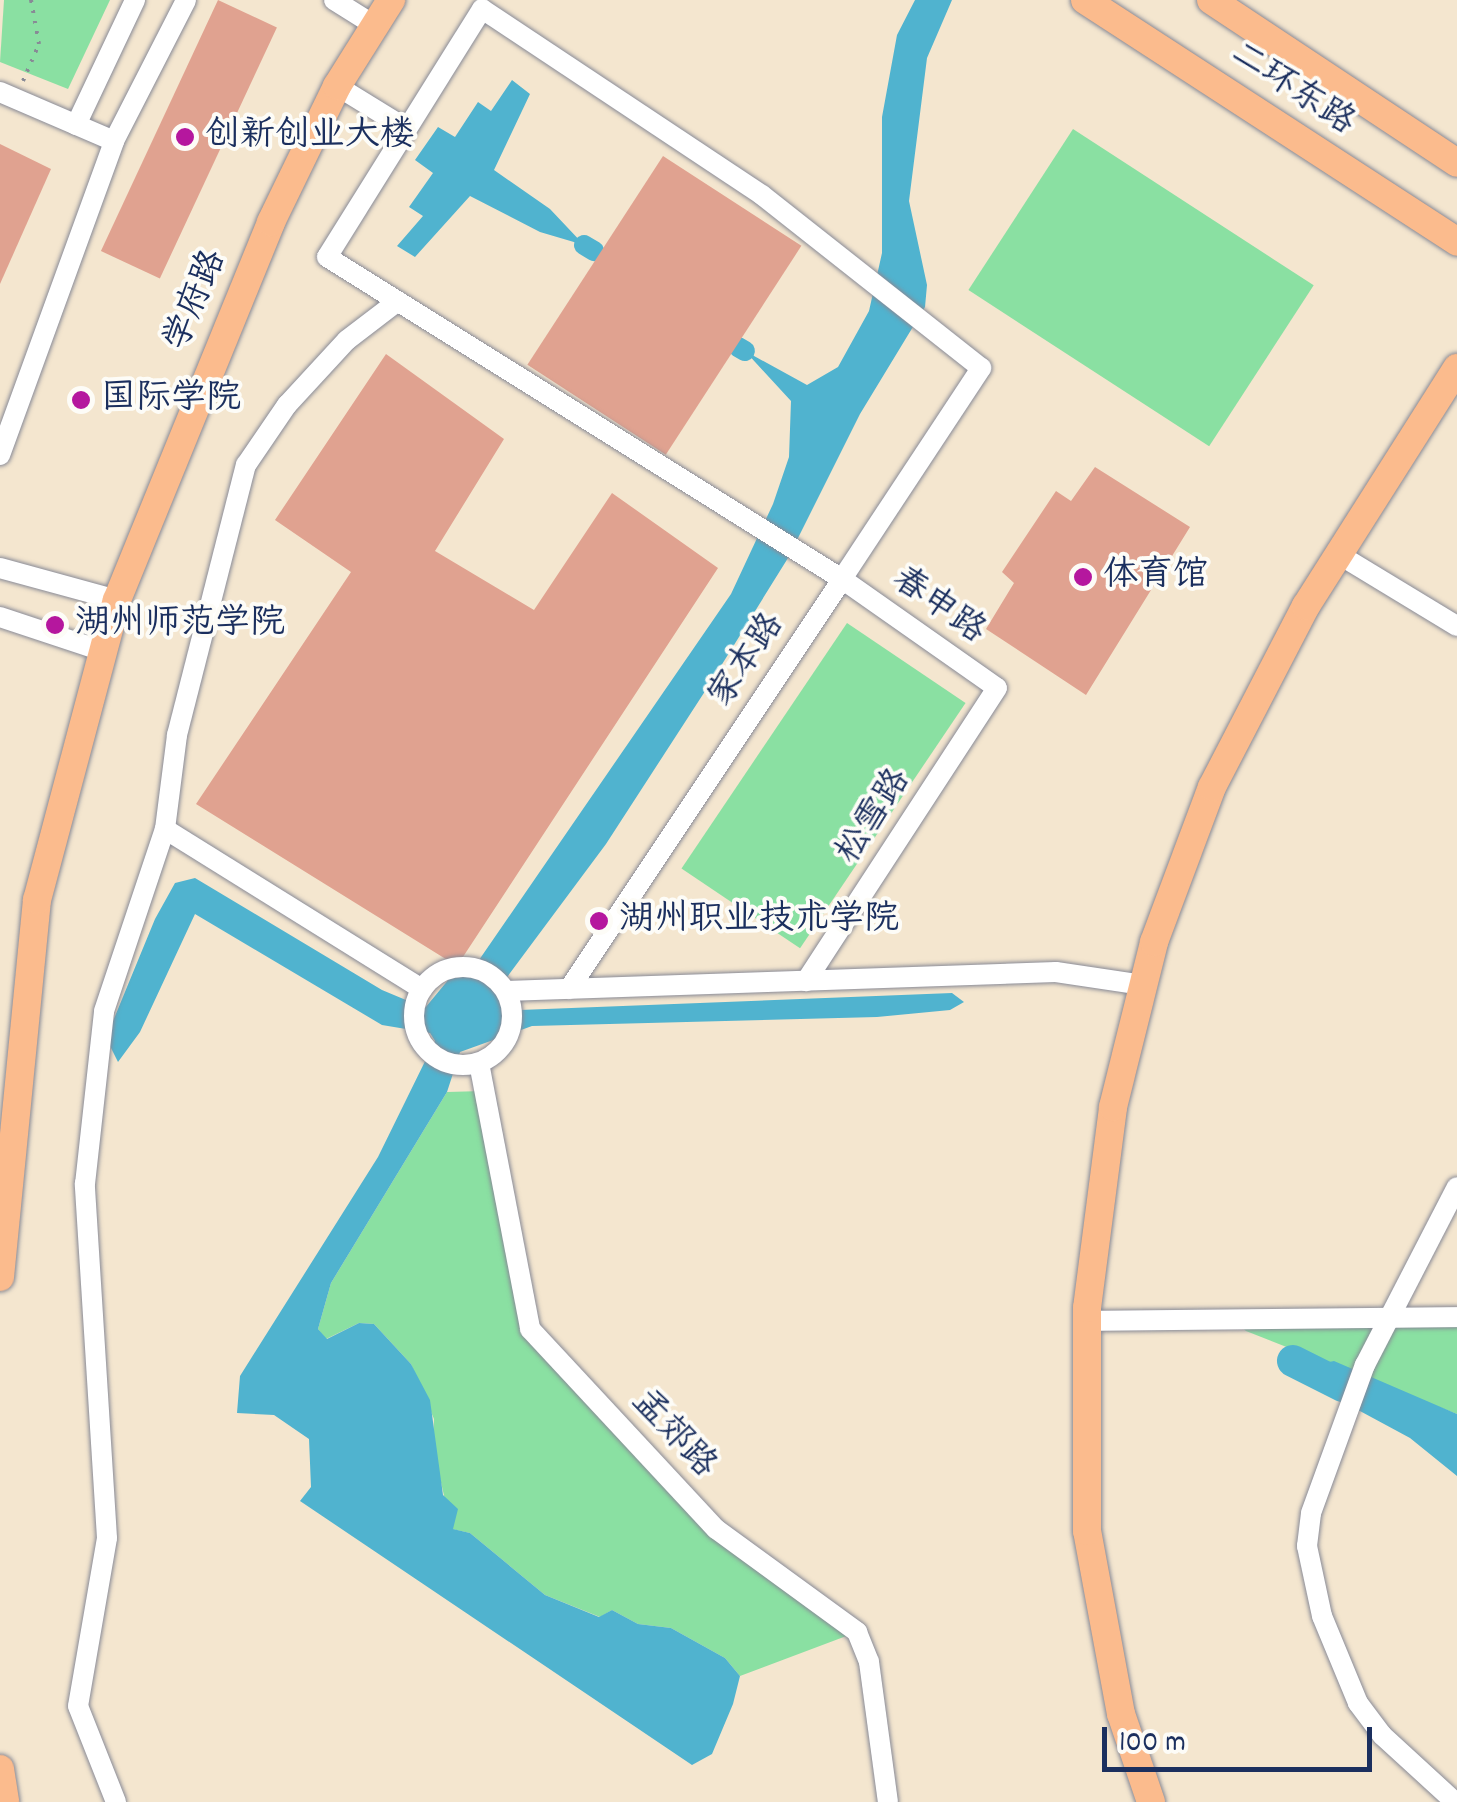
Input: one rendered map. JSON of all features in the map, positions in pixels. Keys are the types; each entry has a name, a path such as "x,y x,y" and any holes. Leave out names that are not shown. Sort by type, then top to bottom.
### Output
{"main road":[{"name":"学府路","path":"0,1277 37,900 118,600 271,222 337,86 391,0"},
{"name":"二环东路","path":"1085,0 1457,242"},
{"name":"二环东路","path":"1211,0 1457,163"},
{"path":"1151,1802 1121,1714 1087,1531 1087,1321 1113,1107 1144,986 1212,787 1338,554 1457,368"},
{"path":"0,1770 5,1802"}],"street":[{"path":"76,125 134,0"},
{"path":"0,456 114,141 186,0"},
{"path":"334,0 374,25"},
{"name":"家本路","path":"407,129 482,10 869,274 982,368 569,989"},
{"path":"337,86 407,129"},
{"path":"6,95 114,141"},
{"name":"春申路","path":"407,129 327,257 842,578 997,688"},
{"path":"116,1802 78,1706 107,1538 86,1184 104,1011 164,829 181,716 246,465 288,404 346,340 398,301"},
{"path":"1338,554 1457,626"},
{"path":"0,568 118,600"},
{"path":"0,617 103,651"},
{"name":"松雪路","path":"806,981 997,688"},
{"path":"164,829 419,994"},
{"path":"419,994 448,969 467,967 507,994 1056,972 1144,986"},
{"path":"419,994 422,1041 468,1064 509,1035 507,994"},
{"name":"孟郊路","path":"468,1064 530,1329 716,1529 856,1632 869,1662 888,1802"},
{"path":"1455,1802 1382,1735 1358,1703 1322,1616 1308,1546 1312,1513 1348,1406 1387,1318 1457,1186"},
{"path":"1087,1321 1457,1317"}],"path":[{"path":"6,95 40,44 31,0"}],"green space":[{"path":"4,0 110,0 68,89 0,62"},
{"path":"1073,129 1314,285 1209,446 968,290"},
{"path":"847,623 966,703 800,948 681,868"},
{"path":"483,1091 530,1329 716,1529 857,1632 740,1676 725,1658 671,1628 638,1624 612,1610 600,1617 545,1595 470,1533 452,1529 433,1449 434,1419 411,1364 374,1324 359,1323 326,1339 318,1329 331,1283 447,1092"},
{"path":"1457,1317 1457,1414 1246,1331 1232,1319"}],"water":[{"path":"915,0 952,0 927,58 909,201 927,285 925,307 860,414 788,558 711,682 606,844 496,992 502,1006 520,1010 952,993 964,1002 950,1010 877,1017 532,1026 460,1052 447,1092 331,1283 318,1329 327,1339 359,1323 374,1324 411,1364 430,1400 443,1495 458,1509 453,1529 470,1533 545,1595 599,1617 612,1610 638,1624 671,1628 725,1658 740,1676 733,1704 712,1754 692,1765 300,1501 311,1487 309,1439 274,1415 237,1413 240,1376 378,1157 435,1041 430,1033 382,1025 195,914 140,1032 118,1062 106,1038 155,919 175,883 195,878 382,990 425,1008 449,979 468,976 731,594 773,504 789,457 791,401 745,351 807,385 838,367 869,311 882,253 882,117 897,35"},
{"path":"512,80 530,94 494,170 550,209 584,245 540,232 470,196 415,257 397,246 423,216 409,207 433,173 415,160 438,127 455,137 478,102 491,111"},
{"path":"1334,1361 1457,1414 1457,1476 1410,1438 1321,1390 1305,1367"}],"building":[{"name":"创新创业大楼","path":"218,0 277,27 160,279 101,251"},
{"path":"0,144 51,169 0,284"},
{"path":"663,156 801,246 666,455 527,365"},
{"path":"386,354 504,439 435,551 534,610 612,493 718,568 457,966 196,804 351,572 275,520"},
{"name":"体育馆","path":"1095,467 1190,527 1086,695 986,629 1014,583 1002,572 1056,491 1071,501"}],"waterway":[{"path":"584,245 594,251"},
{"path":"738,347 745,351"},
{"path":"1293,1361 1343,1386"}],"place":[{"name":"创新创业大楼","path":"185,137"},
{"name":"国际学院","path":"81,400"},
{"name":"体育馆","path":"1083,577"},
{"name":"湖州师范学院","path":"55,625"},
{"name":"湖州职业技术学院","path":"599,921"}]}
